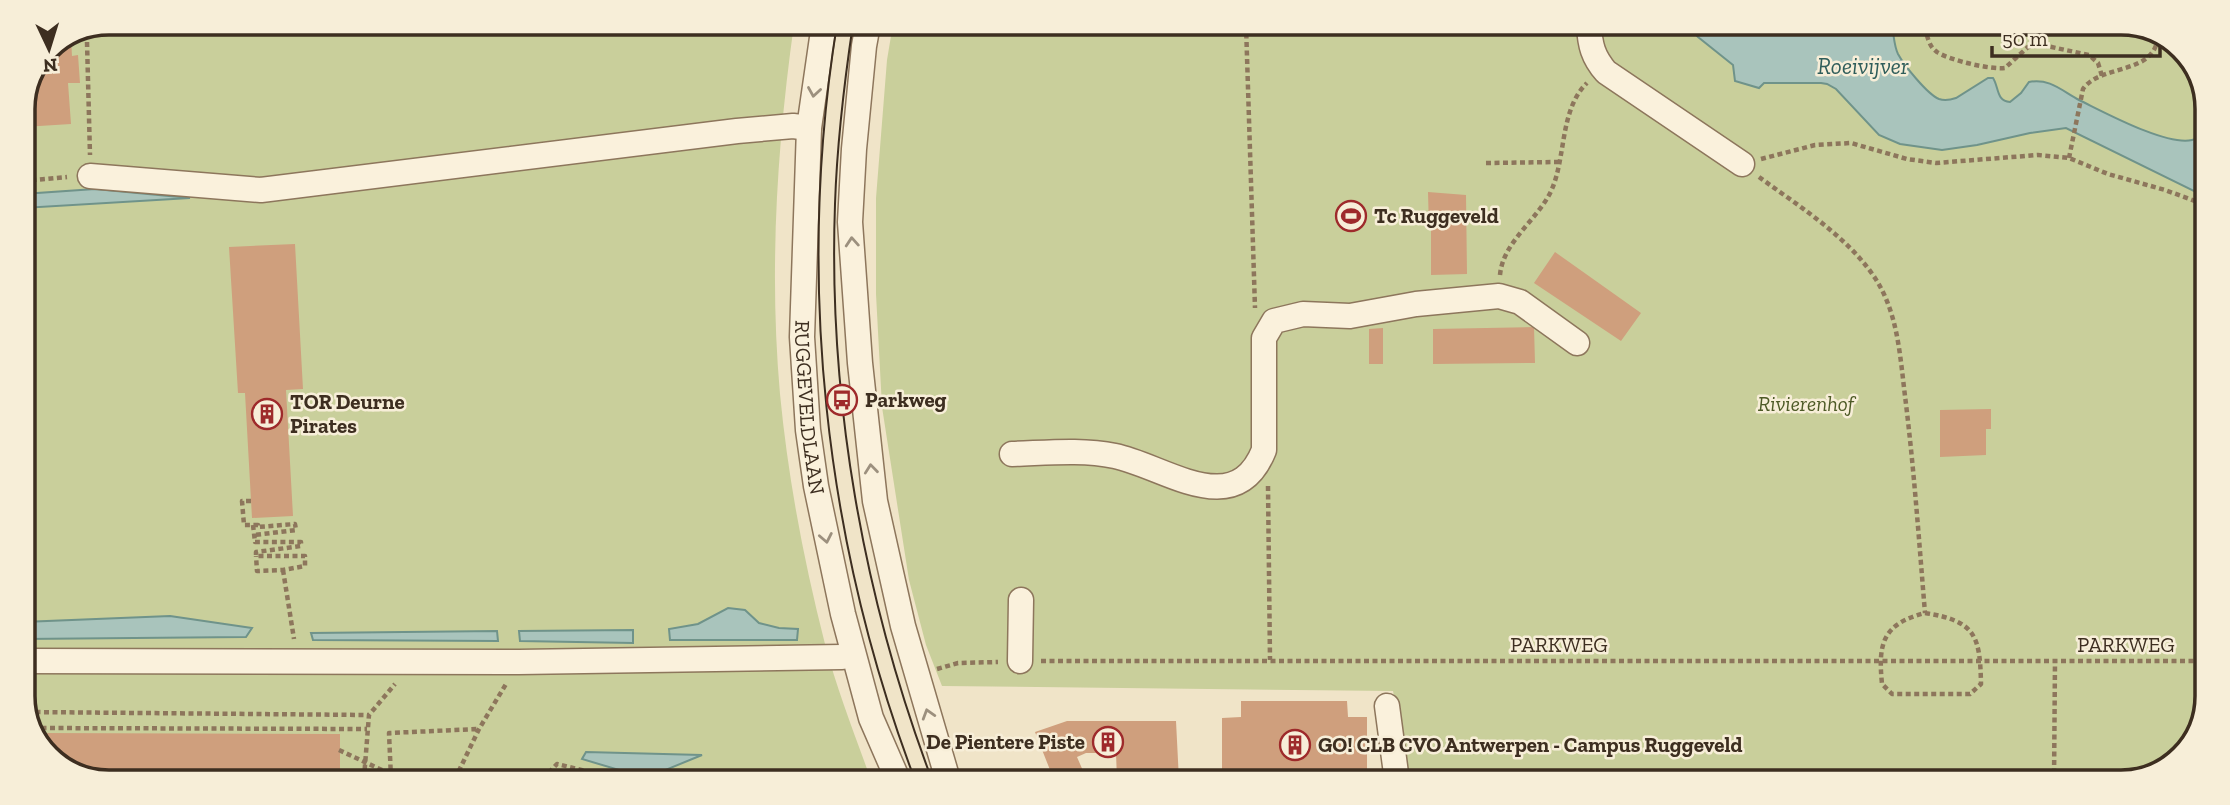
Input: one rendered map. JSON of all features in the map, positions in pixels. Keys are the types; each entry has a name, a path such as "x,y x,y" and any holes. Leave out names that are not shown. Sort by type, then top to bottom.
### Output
{"street":[{"name":"RUGGEVELDLAAN","path":"822,35 809,128 802,337 808,430 816,486 843,614 871,718 894,770"},
{"path":"867,35 854,149 850,222 860,363 876,501 916,676 945,770"},
{"path":"1590,35 1596,60 1606,72 1742,164"},
{"path":"90,176 261,190 737,131 793,126 809,128"},
{"path":"1012,454 1073,452 1117,456 1170,476 1214,487 1245,480 1258,464 1264,450 1264,338 1274,321 1303,314 1350,316 1416,304 1499,296 1520,302 1577,343"},
{"path":"1020,661 1021,600"},
{"path":"35,661 519,662 842,657"},
{"path":"1387,706 1396,770"}],"path":[{"path":"1246,35 1256,323 1264,338"},
{"path":"1927,35 1937,52 1985,67 2005,68 2028,47 2042,45 2090,55 2102,76"},
{"path":"35,180 90,176 87,42"},
{"path":"2069,158 2083,89 2091,80 2132,66 2151,54 2157,44"},
{"path":"1499,296 1501,268 1510,247 1549,196 1576,97 1584,86 1606,72"},
{"path":"1742,164 1815,145 1851,144 1907,159 1936,163 2038,155 2069,158 2108,174 2195,201"},
{"path":"1486,163 1559,162"},
{"path":"1742,164 1817,219 1849,247 1875,279 1889,306 1898,337 1911,444 1924,613"},
{"path":"1258,464 1268,477 1270,660"},
{"path":"251,501 242,501 244,525 258,527 295,524 296,530 254,535"},
{"path":"253,525 257,571 305,566 305,556 256,554"},
{"path":"255,542 301,542 301,546 256,554"},
{"path":"283,570 298,661"},
{"path":"1924,613 1954,620 1968,629 1977,640 1981,684 1970,694 1892,694 1882,684 1879,660 1884,638 1900,621 1924,613"},
{"name":"PARKWEG","path":"916,676 958,663 1020,661 2195,661"},
{"path":"2054,770 2055,661"},
{"path":"364,770 369,715 413,662"},
{"path":"459,770 479,729 519,662"},
{"path":"36,712 369,715"},
{"path":"43,728 367,729"},
{"path":"391,770 389,733 479,729"},
{"path":"340,750 381,770"},
{"path":"551,770 557,764 581,770"}],"green space":[{"path":"108,35 793,35 776,209 775,301 780,394 792,488 804,551 835,678 867,770 108,770 85,766 64,755 45,733 35,701 35,108 36,94 47,68 68,47 94,36"},
{"name":"Rivierenhof","path":"891,35 2122,35 2145,39 2158,45 2180,64 2189,80 2195,104 2195,696 2194,711 2183,737 2158,760 2145,766 2122,770 1408,770 1393,691 942,686 926,645 909,580 882,407 876,294 876,198"}],"water":[{"name":"Roeivijver","path":"1696,35 1894,35 1898,54 1910,72 1939,99 1956,98 1988,78 1993,78 2002,99 2010,102 2029,82 2043,82 2151,133 2167,138 2195,139 2195,192 2066,128 1942,150 1900,144 1879,135 1836,89 1827,84 1764,83 1759,88 1735,81 1733,65"},
{"path":"95,189 190,198 35,207 35,193"},
{"path":"728,608 745,610 759,623 798,629 797,640 670,640 669,629 698,624"},
{"path":"170,616 252,628 246,637 35,639 35,622"},
{"path":"633,630 633,643 520,641 519,631"},
{"path":"497,631 498,641 313,640 311,633"},
{"path":"586,752 702,755 665,770 619,770 582,759"}],"building":[{"path":"71,45 72,56 78,55 80,83 68,83 71,124 35,126 35,108 36,94 47,68"},
{"path":"1428,192 1466,195 1467,274 1431,275"},
{"path":"295,244 303,389 286,390 293,516 252,518 245,393 238,393 229,247"},
{"path":"1555,252 1641,313 1621,341 1534,283"},
{"path":"1534,327 1535,363 1433,364 1433,329"},
{"path":"1383,328 1383,364 1369,364 1369,329"},
{"path":"1991,409 1991,429 1986,429 1986,455 1940,457 1940,410"},
{"name":"GO! CLB CVO Antwerpen - Campus Ruggeveld","path":"1241,701 1347,701 1348,717 1367,717 1367,770 1222,770 1222,718 1241,717"},
{"name":"De Pientere Piste","path":"1067,721 1176,721 1178,770 1117,770 1116,753 1086,753 1077,757 1083,770 1050,770 1035,732"},
{"path":"45,733 340,734 340,770 108,770 85,766 72,760 64,755"}],"tram line":[{"path":"836,35 825,120 819,216 820,312 826,407 840,502 859,596 884,689 912,770"},
{"path":"852,35 841,114 835,204 834,277 844,424 869,569 908,711 929,770"}],"place":[{"name":"Tc Ruggeveld","path":"1351,216"},
{"name":"Parkweg","path":"842,400"},
{"name":"TOR Deurne Pirates","path":"267,414"},
{"name":"De Pientere Piste","path":"1108,742"},
{"name":"GO! CLB CVO Antwerpen - Campus Ruggeveld","path":"1295,745"}]}
